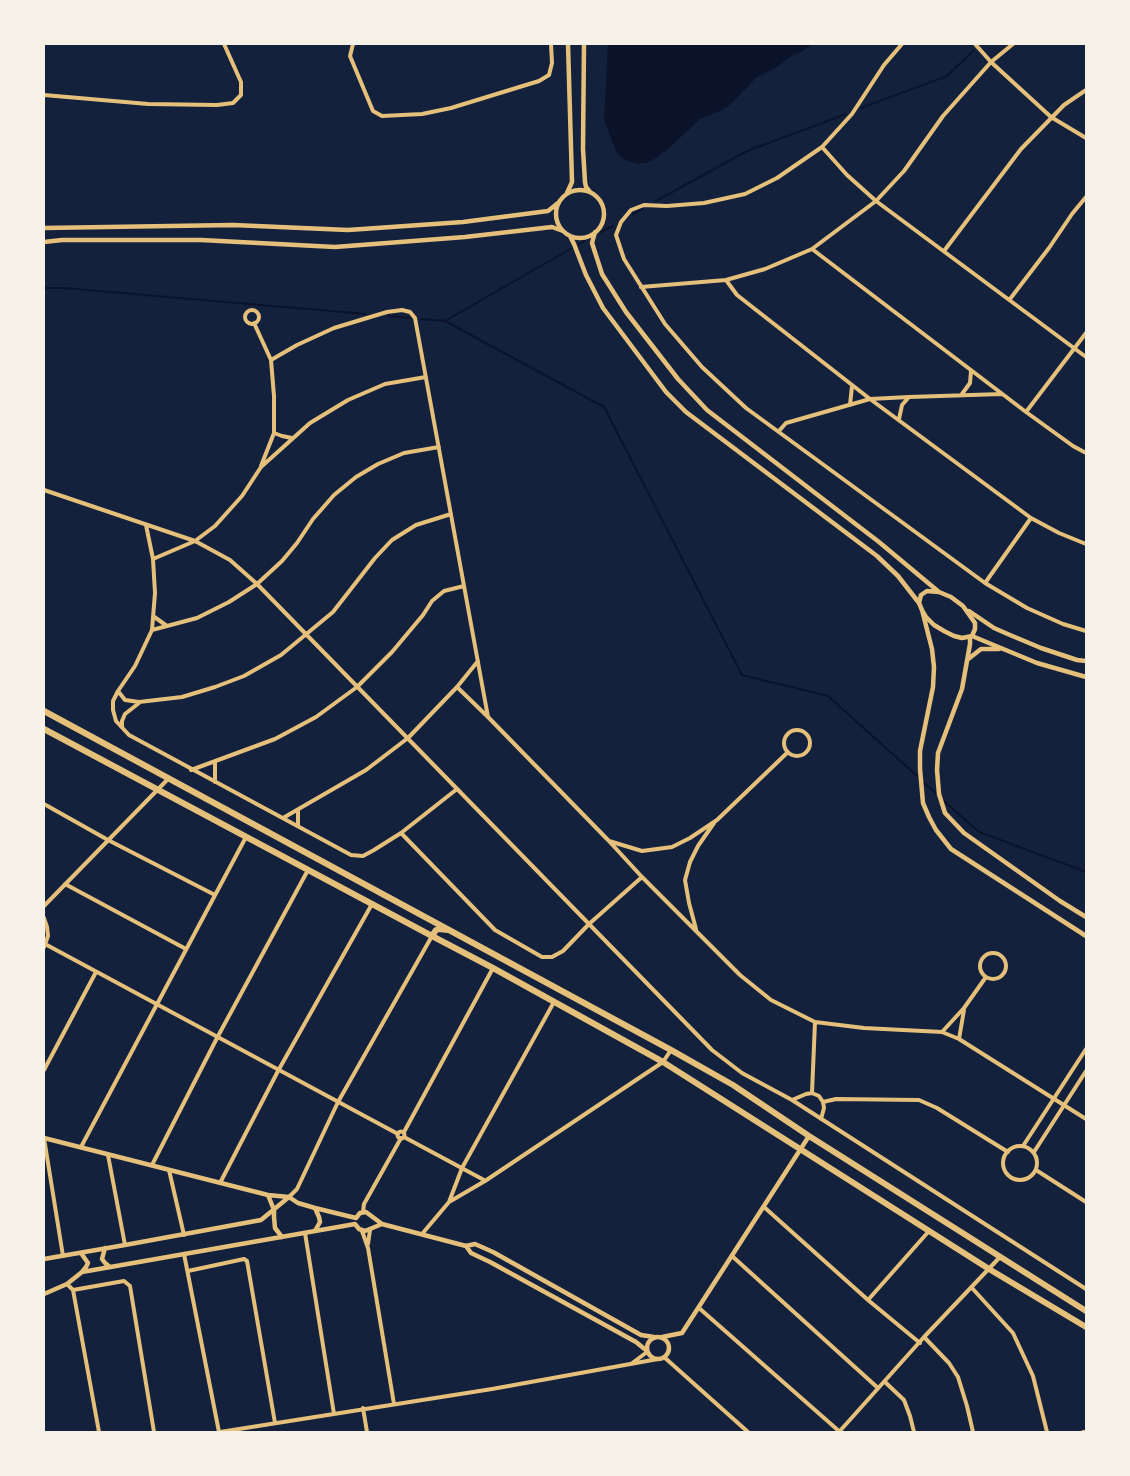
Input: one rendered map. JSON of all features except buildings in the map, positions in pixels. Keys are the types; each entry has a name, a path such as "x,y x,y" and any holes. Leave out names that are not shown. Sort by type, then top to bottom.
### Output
{"main road":[{"path":"44,711 733,1085 809,1136 1086,1311"},
{"path":"44,729 494,968 663,1062 989,1269 1086,1327"},
{"path":"432,936 439,929 454,932"}],"street":[{"path":"44,95 148,104 217,105 233,103 241,95 241,82 224,44"},
{"path":"353,44 350,56 374,111 382,116 422,114 451,108 539,81 549,75 552,63 551,44"},
{"path":"563,231 555,216 560,199 572,182 568,44"},
{"path":"584,44 583,149 586,187 590,192"},
{"path":"902,44 884,65 852,114 822,147 777,178 745,194 704,203 644,205 631,210 621,222 616,235 624,259 665,324 702,367 747,408 985,583 1027,608 1063,624 1086,631"},
{"path":"975,44 991,62 1051,117 1086,138"},
{"path":"641,287 726,280 765,269 812,249 876,201 904,171 943,116 991,62 1013,44"},
{"path":"944,251 1020,149 1064,105 1086,90"},
{"path":"822,147 876,201 1086,357"},
{"path":"44,242 201,240 335,247 465,237 552,227 578,238 588,237 596,232 604,218 602,204 597,197 582,189 566,193"},
{"path":"1010,299 1086,197"},
{"path":"44,228 233,225 348,230 463,222 548,211 558,204"},
{"path":"596,232 592,243 602,274 626,312 678,379 707,410 879,542 939,592 951,597 1002,632 1041,648 1086,661"},
{"path":"570,236 603,308 666,392 686,412 877,556 898,576 920,603 932,649 934,667 933,687 920,751 923,803 929,817 951,849 1086,936"},
{"path":"812,249 1026,412 1086,453"},
{"path":"726,280 737,295 852,385 1031,518 1086,544"},
{"path":"271,360 334,328 387,312 402,310 410,312 415,318 489,718"},
{"path":"153,559 195,541 215,526 242,496 261,466 274,433 274,396 271,360 254,323"},
{"path":"1026,412 1086,333"},
{"path":"961,395 970,383 971,370"},
{"path":"261,466 310,423 348,400 385,384 426,377"},
{"path":"850,405 852,385"},
{"path":"779,431 786,423 870,399 1002,394"},
{"path":"899,420 902,405 909,397"},
{"path":"274,433 292,438"},
{"path":"152,630 197,618 229,602 257,584 282,561 334,495 356,477 404,453 439,447"},
{"path":"44,490 195,541 230,560 257,584 712,1050 742,1073 792,1100 1086,1289"},
{"path":"118,691 125,700 139,702 182,697 244,676 281,655 333,612 392,540 416,525 451,514"},
{"path":"985,583 1031,518"},
{"path":"146,525 153,559 155,593 152,630 135,666 118,691 113,710 116,721 129,735 351,855 363,856 401,833 457,789"},
{"path":"191,770 275,739 316,717 357,687 392,652 432,601 444,591 464,586"},
{"path":"920,603 921,596 927,591 939,592"},
{"path":"963,606 975,623 975,629 971,637 962,689 938,753 939,794 945,813 964,833 1086,917"},
{"path":"922,610 934,625 944,632 962,638 971,637 1037,663 1086,676"},
{"path":"153,616 168,626"},
{"path":"967,660 981,649 1003,649"},
{"path":"283,818 366,770 408,738 478,661"},
{"path":"456,687 740,975 771,999 815,1022 864,1028 942,1032 959,1039 1086,1119"},
{"path":"122,728 125,714 139,702"},
{"path":"800,730 807,735 810,743 804,754 796,756 788,752 785,745 789,734 800,730"},
{"path":"608,840 642,851 672,847 717,820 788,752"},
{"path":"215,762 215,782"},
{"path":"44,906 169,778"},
{"path":"44,804 215,895"},
{"path":"298,810 298,826"},
{"path":"697,932 685,880 698,846 717,820"},
{"path":"401,833 495,930 542,957 552,957 563,951 642,876"},
{"path":"81,1147 246,837"},
{"path":"690,838 698,846"},
{"path":"152,1166 308,870"},
{"path":"65,884 186,949"},
{"path":"220,1183 278,1071 372,904"},
{"path":"44,918 48,936 44,946 485,1181"},
{"path":"44,1259 261,1220 274,1210 297,1189 338,1102 432,936"},
{"path":"990,953 998,954 1006,962 1004,974 997,978 986,977 980,967 983,956 990,953"},
{"path":"363,1212 364,1203 494,968"},
{"path":"44,1070 96,972"},
{"path":"942,1032 964,1008 986,977"},
{"path":"422,1234 449,1202 462,1168 555,1001"},
{"path":"959,1039 964,1008"},
{"path":"812,1093 815,1022"},
{"path":"1023,1146 1086,1049"},
{"path":"449,1202 485,1181 663,1062 671,1050"},
{"path":"1034,1152 1086,1071"},
{"path":"792,1100 812,1093 819,1096 824,1108 821,1119"},
{"path":"823,1102 836,1099 919,1101 937,1108 1008,1152"},
{"path":"63,1256 44,1138 268,1195 289,1197 298,1203 356,1218 363,1212 369,1213 382,1224 466,1246 475,1244 641,1335 662,1338 682,1333 809,1136"},
{"path":"1023,1146 1034,1152 1037,1161 1036,1170 1028,1178 1017,1180 1011,1178 1004,1168 1004,1156 1012,1148 1023,1146"},
{"path":"108,1155 125,1245"},
{"path":"169,1170 184,1234"},
{"path":"1036,1170 1086,1202"},
{"path":"297,1189 298,1203"},
{"path":"268,1195 274,1210 274,1224 282,1237"},
{"path":"764,1207 920,1343"},
{"path":"315,1208 320,1222 315,1232"},
{"path":"368,1248 374,1218"},
{"path":"82,1272 355,1224 362,1231 368,1248 394,1404"},
{"path":"362,1231 382,1224"},
{"path":"868,1300 930,1231"},
{"path":"305,1233 334,1414"},
{"path":"466,1246 471,1253 636,1342 651,1357 658,1359"},
{"path":"105,1248 102,1259 110,1267"},
{"path":"44,1293 67,1284 82,1272 88,1263 81,1253"},
{"path":"184,1254 219,1432 628,1366 667,1355 669,1347 666,1340 662,1338"},
{"path":"732,1256 879,1389"},
{"path":"699,1308 839,1432 1000,1257"},
{"path":"188,1271 244,1259 247,1262 275,1423"},
{"path":"73,1290 124,1281 130,1286 154,1432"},
{"path":"67,1284 73,1290 99,1432"},
{"path":"972,1288 1012,1334 1034,1376 1047,1432"},
{"path":"647,1351 647,1344 654,1337"},
{"path":"924,1337 949,1363 958,1377 973,1432"},
{"path":"628,1366 647,1351"},
{"path":"664,1357 748,1432"},
{"path":"885,1382 904,1400 914,1432"},
{"path":"363,1408 368,1432"}],"water":[{"path":"608,44 812,44 776,68 757,77 731,104 700,119 655,159 638,164 620,156 604,120"}],"waterway":[{"path":"861,108 947,76 974,50"},
{"path":"656,201 747,151 846,114"},
{"path":"633,214 642,209"},
{"path":"601,232 613,226"},
{"path":"579,244 585,241"},
{"path":"445,321 572,248"},
{"path":"44,288 366,314"},
{"path":"389,316 410,318"},
{"path":"421,319 445,321 604,407 742,675 828,696 917,776"},
{"path":"924,783 936,793"},
{"path":"944,801 979,832 1086,872"}]}
